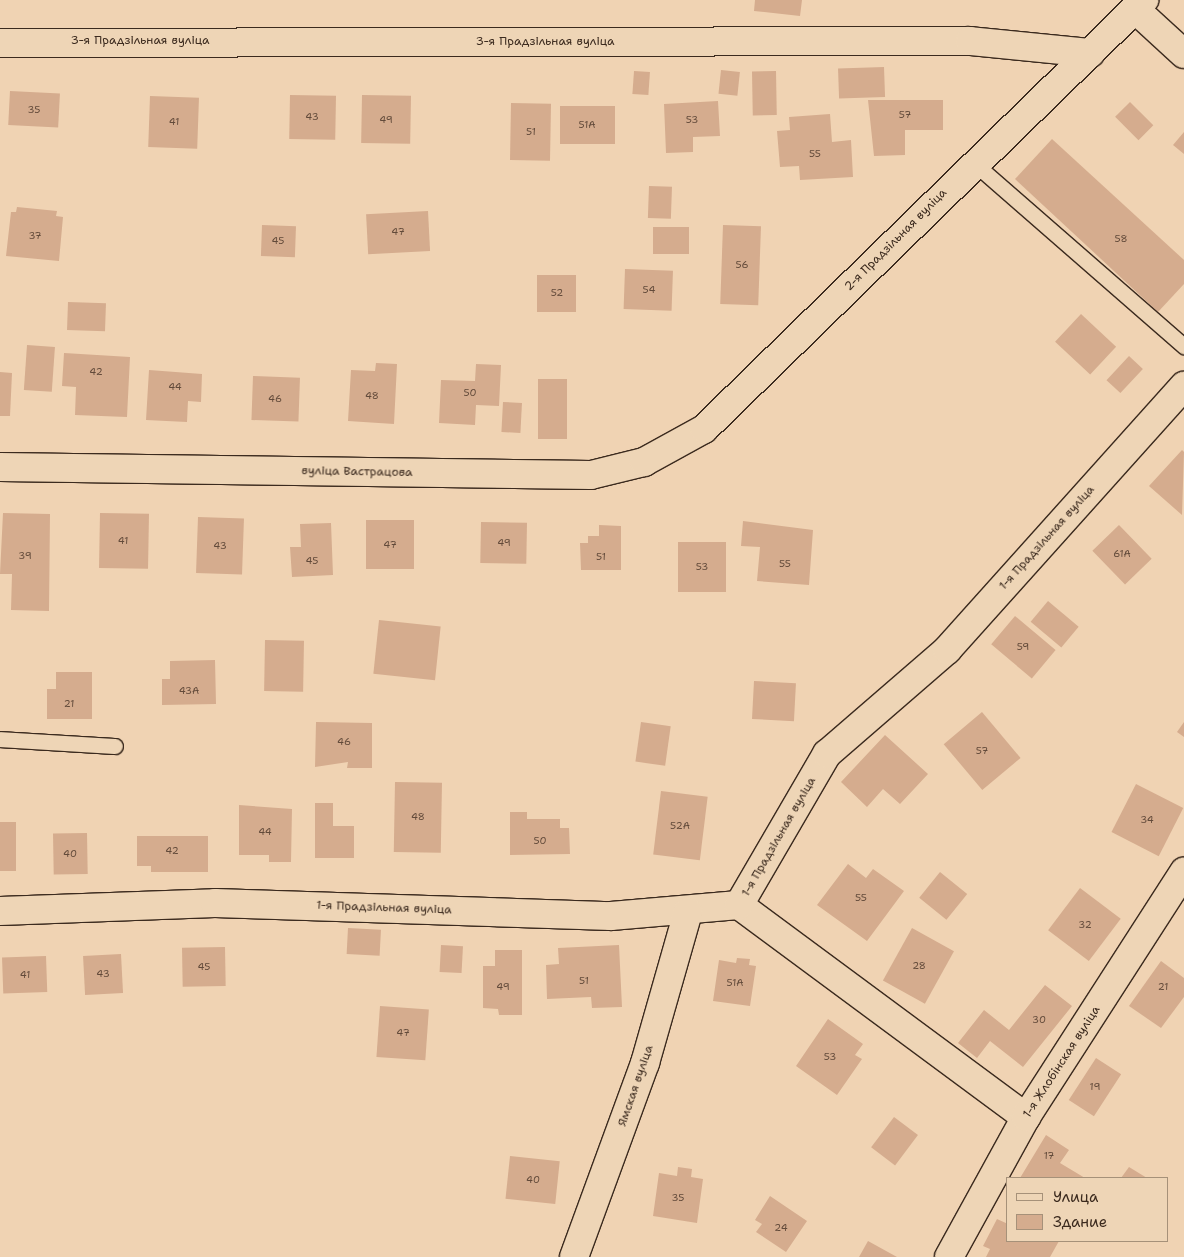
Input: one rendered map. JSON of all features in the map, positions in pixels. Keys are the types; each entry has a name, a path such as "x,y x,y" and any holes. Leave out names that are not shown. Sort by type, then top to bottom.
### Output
{"street":[{"name":"2-я Прадзільная вуліца","path":"704,429 974,163 1140,5"},
{"path":"1140,5 1184,54"},
{"name":"3-я Прадзільная вуліца","path":"0,43 970,41 1090,53"},
{"name":"1-я Прадзільная вуліца","path":"0,911 215,903 611,916 688,912 739,906 827,754 947,650 1180,397"},
{"name":"вуліца Вастрацова","path":"0,467 591,475 644,462 704,429"},
{"name":"1-я Жлобінская вуліца","path":"949,1257 1026,1117 1184,872"},
{"path":"739,906 1026,1117"},
{"name":"Ямская вуліца","path":"574,1257 645,1063 688,912"}],"lane":[{"path":"974,163 1184,346"},
{"path":"0,739 115,746"}],"building":[{"path":"755,0 802,0 800,16 754,11"},
{"path":"884,67 885,97 839,99 838,69"},
{"path":"721,70 740,72 737,96 718,94"},
{"path":"634,71 650,72 648,95 632,94"},
{"path":"752,71 776,71 777,115 753,115"},
{"path":"10,91 60,94 58,128 8,125"},
{"path":"290,95 336,96 335,140 289,139"},
{"path":"362,95 411,96 410,144 361,143"},
{"path":"150,96 199,98 197,149 148,147"},
{"path":"868,100 943,100 943,130 905,130 905,155 874,156"},
{"path":"718,101 720,136 693,137 693,152 666,153 664,104"},
{"path":"1130,102 1153,125 1138,140 1115,117"},
{"path":"511,103 551,104 550,161 510,160"},
{"path":"560,106 615,106 615,144 560,144"},
{"path":"830,114 832,142 851,140 853,177 800,180 799,166 780,167 777,131 790,130 789,117"},
{"path":"1184,132 1184,154 1173,145"},
{"path":"1052,139 1184,260 1184,284 1158,312 1015,179"},
{"path":"649,186 672,187 671,219 648,218"},
{"path":"17,207 57,211 56,216 63,217 59,261 6,256 11,212 16,212"},
{"path":"428,211 430,251 368,254 366,214"},
{"path":"262,225 296,226 295,257 261,256"},
{"path":"723,225 761,226 758,305 720,304"},
{"path":"653,227 689,227 689,254 653,254"},
{"path":"625,269 673,271 672,311 624,309"},
{"path":"537,275 576,275 576,312 537,312"},
{"path":"68,302 106,303 105,331 67,330"},
{"path":"1081,314 1116,347 1090,375 1055,342"},
{"path":"27,345 55,347 52,392 24,390"},
{"path":"64,353 130,357 127,417 75,415 76,387 62,386"},
{"path":"1129,356 1143,369 1120,393 1106,380"},
{"path":"376,363 397,364 394,424 348,421 351,370 375,371"},
{"path":"476,364 501,365 499,406 476,405 475,425 439,423 441,380 475,381"},
{"path":"149,370 202,374 201,402 188,401 187,422 146,420"},
{"path":"0,372 12,373 10,416 0,416"},
{"path":"253,376 300,378 298,422 251,420"},
{"path":"538,379 567,379 567,439 538,439"},
{"path":"503,402 522,403 520,433 501,432"},
{"path":"1182,450 1184,452 1182,515 1149,486"},
{"path":"3,513 50,514 49,611 11,610 12,574 0,574"},
{"path":"100,513 149,514 148,569 99,568"},
{"path":"198,517 244,519 242,575 196,573"},
{"path":"366,520 414,520 414,569 366,569"},
{"path":"743,521 813,530 809,585 757,581 760,547 741,546"},
{"path":"481,522 527,523 526,564 480,563"},
{"path":"331,523 333,575 292,577 290,547 301,547 300,524"},
{"path":"599,525 621,526 621,570 581,570 580,543 588,543 588,536 599,536"},
{"path":"1119,525 1152,559 1125,585 1092,551"},
{"path":"678,542 726,542 726,592 678,592"},
{"path":"1048,601 1079,627 1061,647 1031,622"},
{"path":"1015,616 1056,650 1032,678 991,644"},
{"path":"379,620 441,626 435,680 373,674"},
{"path":"265,640 304,641 303,692 264,691"},
{"path":"215,660 216,704 162,705 162,679 170,679 170,661"},
{"path":"56,672 92,672 92,719 47,719 47,689 56,689"},
{"path":"754,681 796,683 794,721 752,719"},
{"path":"982,712 1021,758 982,790 944,744"},
{"path":"316,722 372,723 372,768 347,768 348,762 315,767"},
{"path":"641,722 671,726 665,766 635,762"},
{"path":"1184,722 1184,737 1177,732"},
{"path":"885,735 928,774 900,804 883,789 867,807 841,782"},
{"path":"395,782 442,783 441,853 394,852"},
{"path":"1136,784 1183,808 1159,856 1111,832"},
{"path":"661,791 708,797 700,860 653,855"},
{"path":"315,803 333,803 333,826 354,826 354,858 315,858"},
{"path":"239,805 292,809 291,862 269,862 269,855 239,855"},
{"path":"510,812 527,812 527,819 560,819 560,828 569,828 570,854 510,855"},
{"path":"0,822 16,822 16,871 0,871"},
{"path":"87,833 88,874 54,875 53,834"},
{"path":"137,836 208,836 208,872 151,872 151,866 137,866"},
{"path":"848,864 866,878 873,869 904,891 867,941 817,905"},
{"path":"940,872 967,894 946,920 919,898"},
{"path":"1080,888 1121,919 1089,961 1048,930"},
{"path":"348,928 381,930 380,956 347,954"},
{"path":"912,928 954,951 925,1004 883,980"},
{"path":"441,945 463,946 462,973 440,972"},
{"path":"619,945 622,1007 592,1008 591,997 547,999 546,965 559,964 558,948"},
{"path":"225,947 226,986 183,987 182,948"},
{"path":"495,950 522,950 522,1015 499,1015 498,1009 483,1008 483,966 495,966"},
{"path":"121,954 123,993 85,995 83,956"},
{"path":"46,956 47,992 3,994 2,958"},
{"path":"737,958 750,959 749,965 756,966 750,1006 713,1001 719,960 736,963"},
{"path":"1161,961 1184,978 1184,997 1161,1028 1129,1006"},
{"path":"1045,985 1072,1006 1023,1067 990,1041 977,1058 958,1043 984,1010 1009,1030"},
{"path":"380,1006 429,1009 425,1060 376,1057"},
{"path":"828,1019 863,1044 855,1055 862,1059 837,1095 796,1066"},
{"path":"1096,1058 1121,1074 1094,1116 1069,1100"},
{"path":"894,1117 918,1135 895,1165 871,1147"},
{"path":"1046,1135 1069,1150 1060,1163 1083,1177 1021,1177"},
{"path":"510,1156 560,1161 555,1204 506,1199"},
{"path":"678,1167 692,1169 691,1177 703,1179 697,1223 653,1216 659,1173 677,1176"},
{"path":"1129,1167 1145,1177 1122,1177"},
{"path":"770,1196 807,1221 786,1252 756,1232 762,1224 755,1220"},
{"path":"997,1219 1006,1223 1006,1242 1058,1242 1050,1257 986,1257 990,1249 983,1246"},
{"path":"868,1241 897,1257 859,1257"}]}
